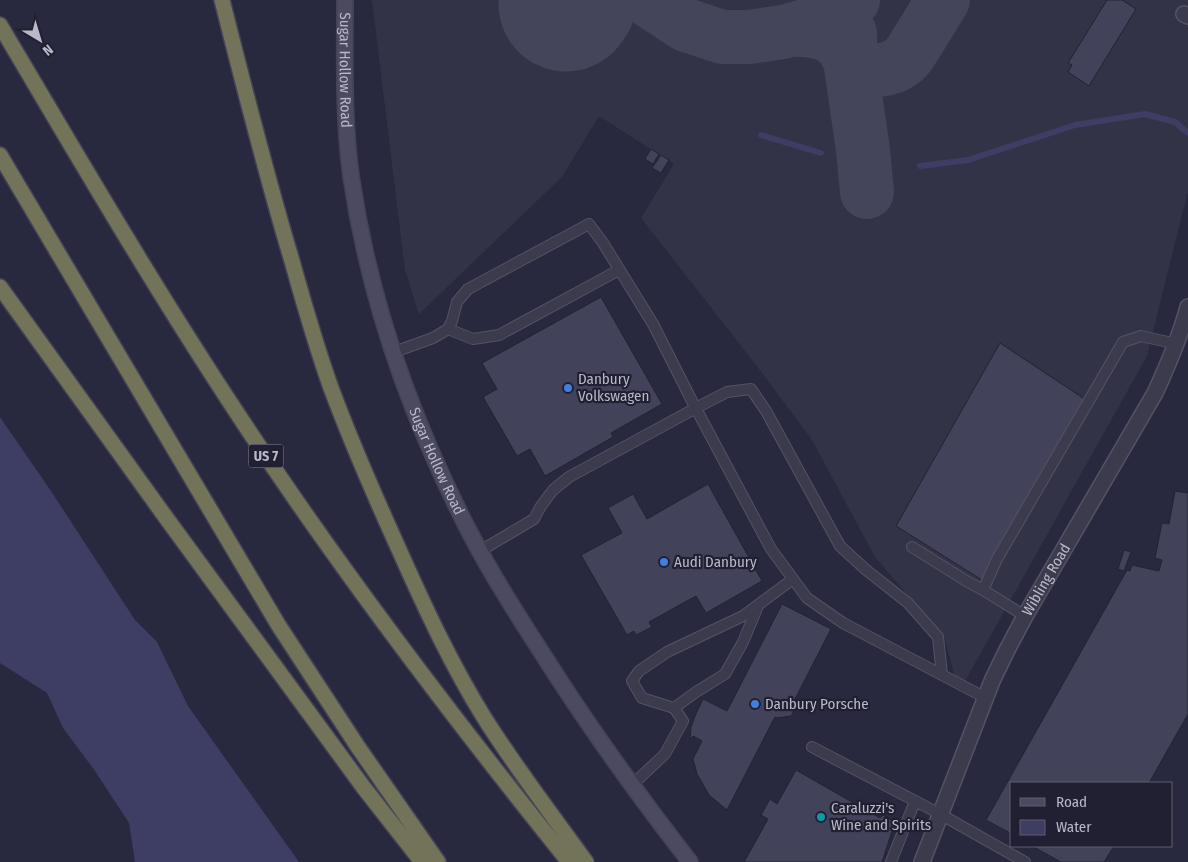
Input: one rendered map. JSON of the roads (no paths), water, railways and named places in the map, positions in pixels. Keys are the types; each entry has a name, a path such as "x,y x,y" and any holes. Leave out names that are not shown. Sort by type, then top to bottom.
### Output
{"highway":[{"path":"222,0 272,196 305,307 331,387 382,512 431,620 484,718 516,766 586,862"},
{"name":"US 7","path":"0,26 162,295 279,476 401,647 489,763 569,862"},
{"path":"0,155 279,626 353,740 438,862"},
{"path":"0,287 172,527 364,788 422,862"}],"street":[{"name":"Sugar Hollow Road","path":"345,0 344,80 351,174 359,226 372,280 408,392 447,487 500,586 584,717 690,862"},
{"name":"Wibling Road","path":"922,862 1006,652 1154,393 1177,344 1188,307"}],"lane":[{"path":"394,352 433,338 448,329 457,302 468,289 589,224 653,324 771,549 807,598 843,623 986,698"},
{"path":"448,329 472,339 499,335 620,270"},
{"path":"983,590 997,559 1123,342 1141,336 1177,344"},
{"path":"480,551 534,519 541,506 554,490 569,477 727,392 751,389 766,411 840,546 865,569 908,603 938,638 942,675"},
{"path":"912,547 1025,616"},
{"path":"632,785 665,754 683,721 674,708 642,698 632,681 639,671 667,652 743,616 793,579"},
{"path":"674,708 725,674 743,642 758,605"},
{"path":"812,746 940,814 1025,862"},
{"path":"891,862 915,801"}],"water":[{"path":"0,417 135,620 157,642 188,706 299,862 135,862 129,823 95,771 63,728 47,693 0,663"}],"waterway":[{"path":"920,166 968,160 1075,125 1145,114 1175,122 1188,133"},
{"path":"761,135 821,153"}],"place":[{"name":"Danbury Volkswagen","path":"568,388"},
{"name":"Audi Danbury","path":"664,562"},
{"name":"Danbury Porsche","path":"755,704"},
{"name":"Caraluzzi's Wine and Spirits","path":"821,817"}]}
